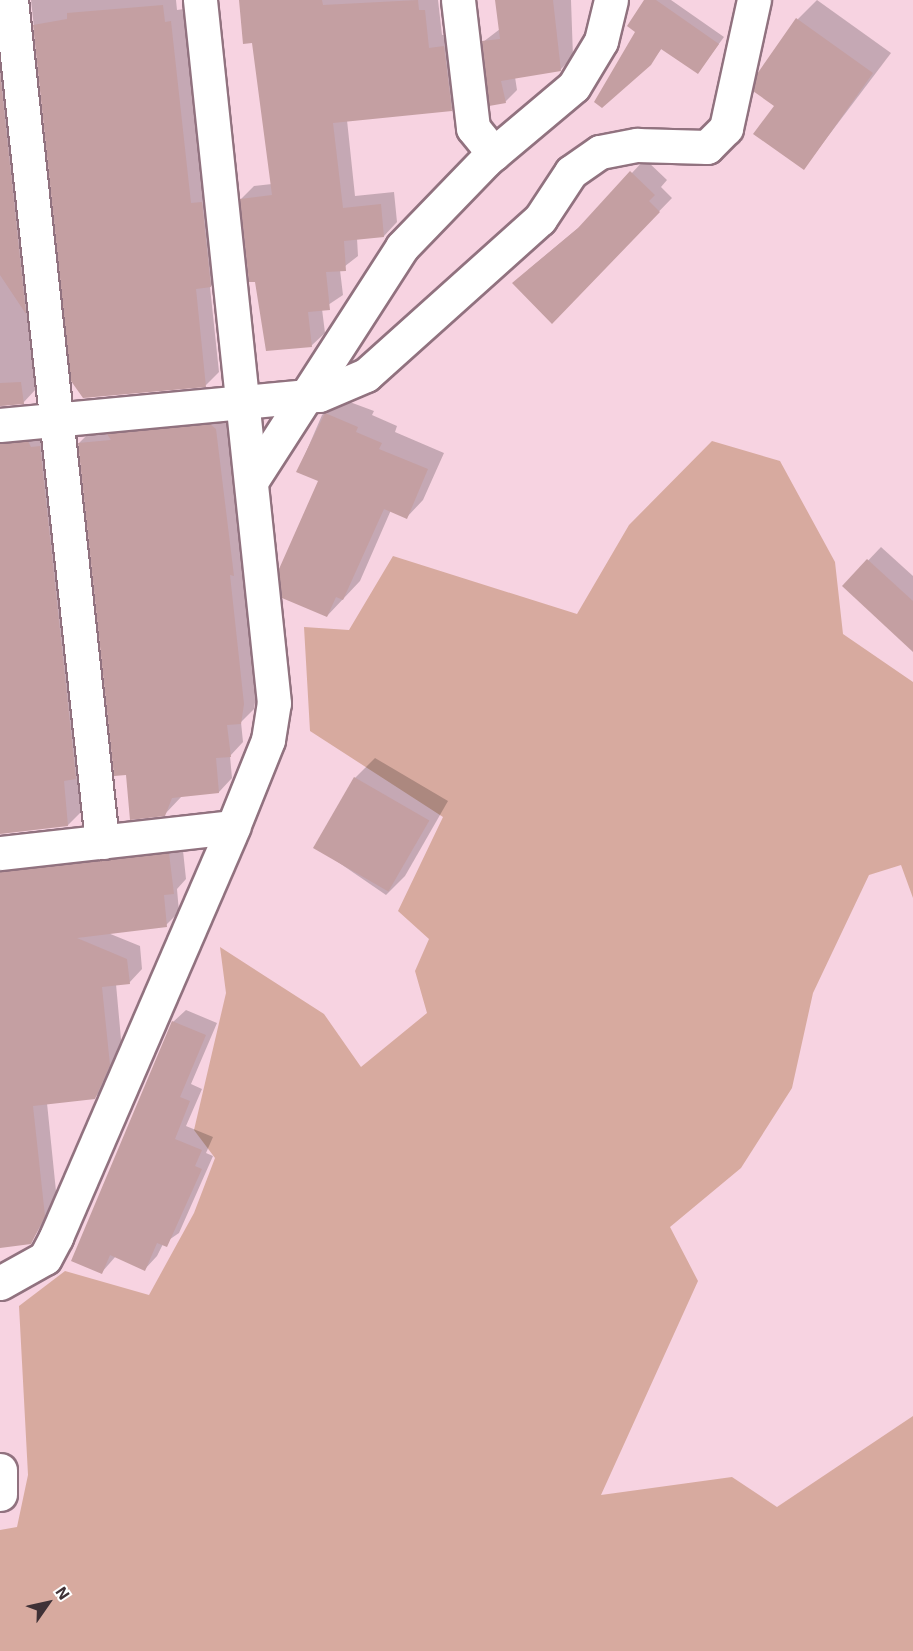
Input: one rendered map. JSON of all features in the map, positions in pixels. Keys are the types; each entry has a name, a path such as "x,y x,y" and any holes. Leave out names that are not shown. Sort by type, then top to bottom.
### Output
{"street":[{"path":"11,0 102,842"},
{"path":"0,1283 45,1258 57,1237 234,827 268,740 274,703 200,0"},
{"path":"458,0 473,128 494,154"},
{"path":"252,480 402,247 494,154 574,86 601,41 611,0"},
{"path":"0,425 304,396 366,375 540,219 571,172 600,152 638,146 707,147 726,128 754,0"},
{"path":"0,853 234,827"},
{"path":"0,1470 0,1494"}],"shaded area":[{"path":"712,441 780,461 835,562 843,634 913,682 913,898 901,865 869,875 813,993 792,1088 741,1168 670,1227 698,1281 601,1495 732,1477 777,1507 913,1416 913,1651 0,1651 0,1530 17,1527 28,1475 19,1306 65,1271 149,1295 194,1213 215,1158 194,1130 226,993 220,947 324,1014 361,1067 427,1013 415,971 429,939 398,911 443,817 310,731 304,627 349,630 393,556 577,614 629,525"}],"building":[{"path":"239,0 322,0 323,5 418,0 419,10 425,10 429,48 444,46 452,111 333,123 343,208 381,204 384,237 344,241 346,271 326,272 330,310 308,312 312,347 266,351 255,282 249,282 240,199 272,195 252,43 243,44"},
{"path":"495,0 553,0 561,71 501,81 506,103 489,106 482,41 500,39"},
{"path":"644,0 656,0 719,44 698,74 661,49 651,65 602,108 594,102 635,32 627,26"},
{"path":"163,5 165,22 171,21 191,203 202,202 211,287 196,289 206,387 83,398 71,381 33,25 67,19 67,13"},
{"path":"796,18 873,73 804,170 753,134 774,106 753,91 757,74"},
{"path":"0,73 26,314 0,275"},
{"path":"630,171 655,195 649,201 660,212 552,324 512,283 578,228"},
{"path":"21,382 24,404 0,406 0,383"},
{"path":"325,413 358,427 356,432 382,443 379,449 428,469 407,519 384,509 343,600 336,597 327,617 282,598 279,569 318,481 296,472"},
{"path":"210,424 216,429 234,576 230,575 244,704 241,724 227,725 231,757 216,758 219,793 172,798 165,816 130,820 126,775 114,776 78,443 111,440 107,434"},
{"path":"28,441 31,447 40,446 76,779 64,781 68,826 0,834 0,443"},
{"path":"867,559 913,601 913,652 842,586"},
{"path":"354,777 429,820 388,892 313,848"},
{"path":"169,853 174,894 164,895 167,927 77,938 127,959 130,984 102,987 110,1065 95,1099 33,1106 45,1216 31,1244 0,1248 0,871"},
{"path":"172,1021 206,1035 180,1097 190,1101 175,1139 202,1150 195,1166 202,1169 167,1247 157,1243 145,1271 110,1255 102,1274 71,1261"}]}
